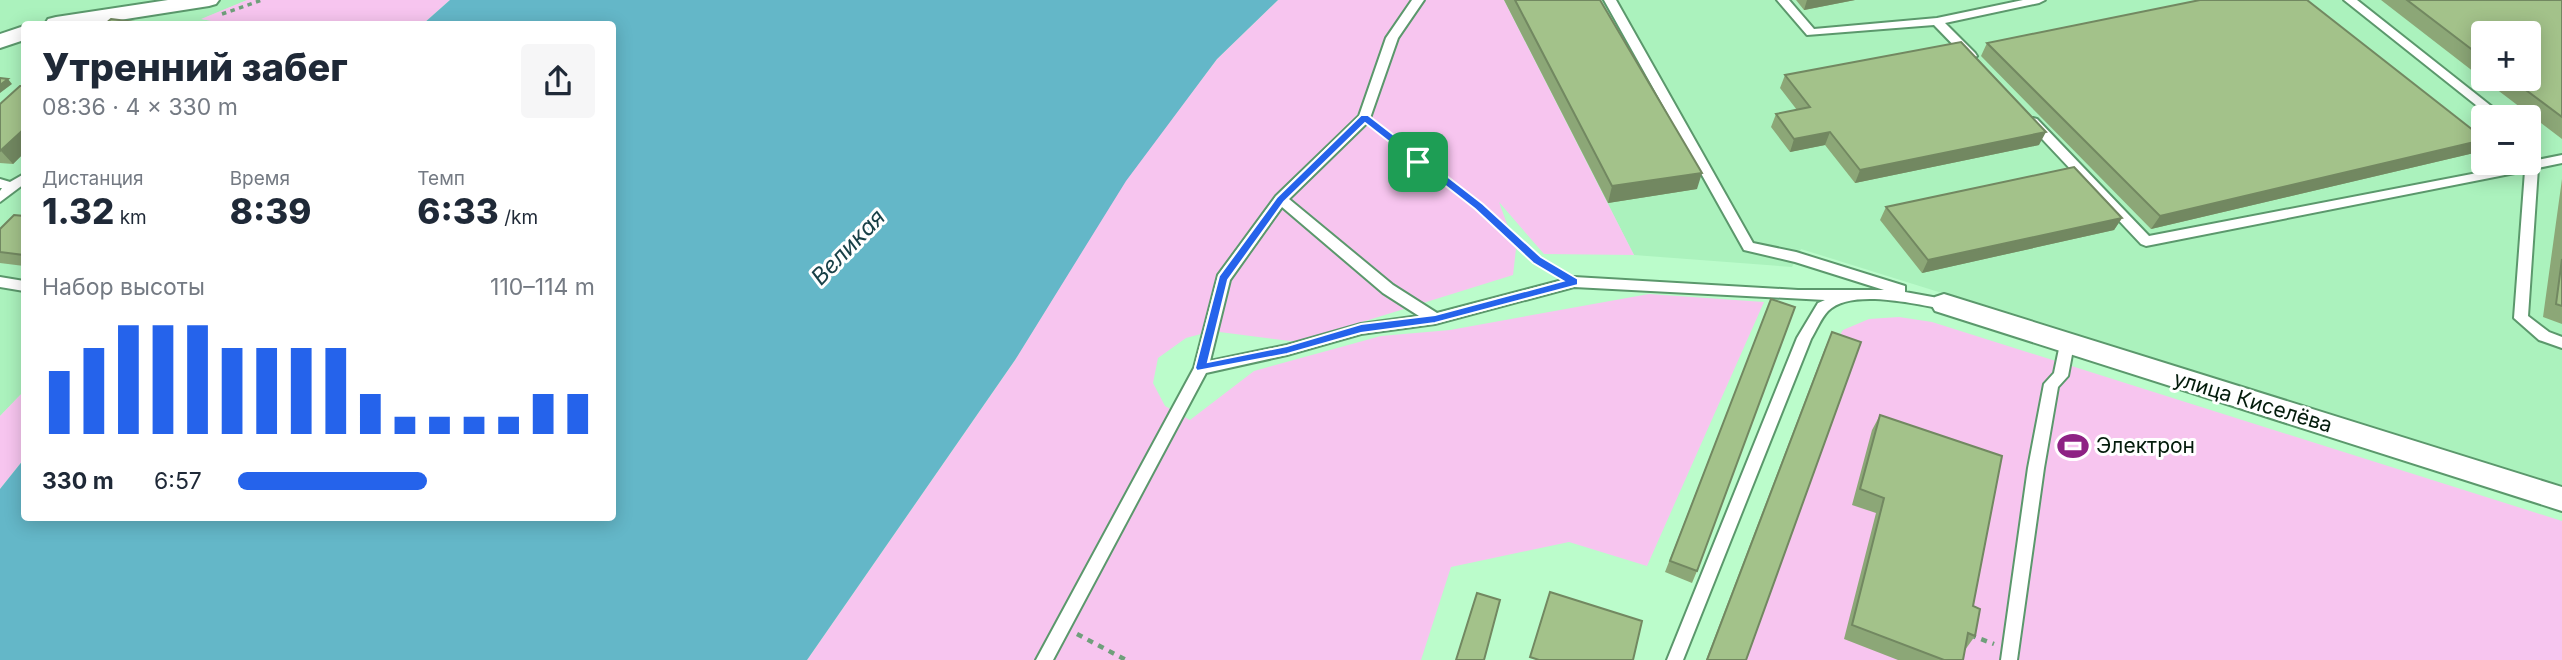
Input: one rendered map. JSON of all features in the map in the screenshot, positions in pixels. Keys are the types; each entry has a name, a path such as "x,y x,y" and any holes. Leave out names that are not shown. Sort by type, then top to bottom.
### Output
{"street":[{"path":"75,21 209,0"},
{"path":"0,41 21,34"},
{"name":"улица Киселёва","path":"1944,304 2562,499"}],"lane":[{"path":"1044,660 1201,368 1223,279 1281,200 1365,118 1392,38 1418,0"},
{"path":"1611,0 1749,247 1796,257 1944,304"},
{"path":"1783,0 1811,33 1937,21 2039,0"},
{"path":"2350,0 2484,105"},
{"path":"1937,21 1985,71"},
{"path":"2023,111 2146,241 2471,172"},
{"path":"2541,160 2562,159"},
{"path":"2529,175 2521,318 2544,336 2562,343"},
{"path":"0,198 6,185"},
{"path":"1281,200 1388,289 1435,319"},
{"path":"0,282 21,286"},
{"path":"1201,368 1287,350 1361,329 1435,319 1574,282 1798,295 1890,295 1944,304"},
{"path":"1675,660 1804,338 1823,307 1849,293"},
{"path":"2009,660 2051,384 2061,376 2067,344"}],"path":[{"path":"1365,118 1479,206 1537,260 1574,282"},
{"path":"1063,627 1126,660"}],"shaded area":[{"path":"0,0 247,0 202,19 212,21 21,21 21,394 0,416"},
{"path":"247,0 450,0 426,21 201,19"},
{"path":"1278,0 1504,0 1634,255 1544,254 1499,202 1516,249 1513,275 1298,342 1212,331 1186,338 1158,358 1153,383 1165,406 1190,420 1254,371 1381,336 1450,330 1649,294 1764,302 1647,566 1569,542 1451,567 1421,660 807,660 1015,360 1125,181 1217,59"},
{"path":"1504,0 2562,0 2562,487 1801,249 1792,267 1634,255"},
{"name":"Электрон","path":"1899,317 1932,322 2562,521 2562,660 1744,660 1831,350 1843,330 1869,319"},
{"path":"21,394 21,463 0,489 0,416"}],"water":[{"name":"Великая","path":"450,0 1278,0 1217,59 1126,181 1015,360 807,660 0,660 0,489 21,463 21,521 616,521 616,21 426,21"}],"building":[{"path":"1515,0 1600,0 1702,173 1612,186"},
{"path":"2200,0 2307,0 2471,129 2471,143 2160,216 1987,43"},
{"path":"2407,0 2562,0 2562,117 2527,91 2541,91 2541,21 2471,21 2471,49"},
{"path":"1961,42 2046,132 1860,170 1830,132 1794,139 1776,114 1810,107 1785,75"},
{"path":"21,86 21,132 0,151 0,104"},
{"path":"2074,167 2122,218 1928,260 1886,207"},
{"path":"14,215 21,216 21,255 0,252 0,229"},
{"path":"2562,259 2562,306 2556,304"},
{"path":"1771,299 1795,307 1697,571 1670,561"},
{"path":"1832,332 1861,342 1746,660 1707,660"},
{"path":"1880,415 2002,456 1973,606 1980,609 1975,636 1968,633 1963,660 1944,660 1852,625 1884,498 1860,489"},
{"path":"1550,592 1642,621 1633,660 1539,660 1530,657"},
{"path":"1477,593 1500,600 1484,660 1456,660"}],"place":[{"name":"Электрон","path":"2073,446"}],"route":[{"path":"1365,118 1418,162 1479,206 1537,260 1574,282 1435,319 1361,329 1287,350 1201,368 1223,279 1281,200 1365,118"}]}
